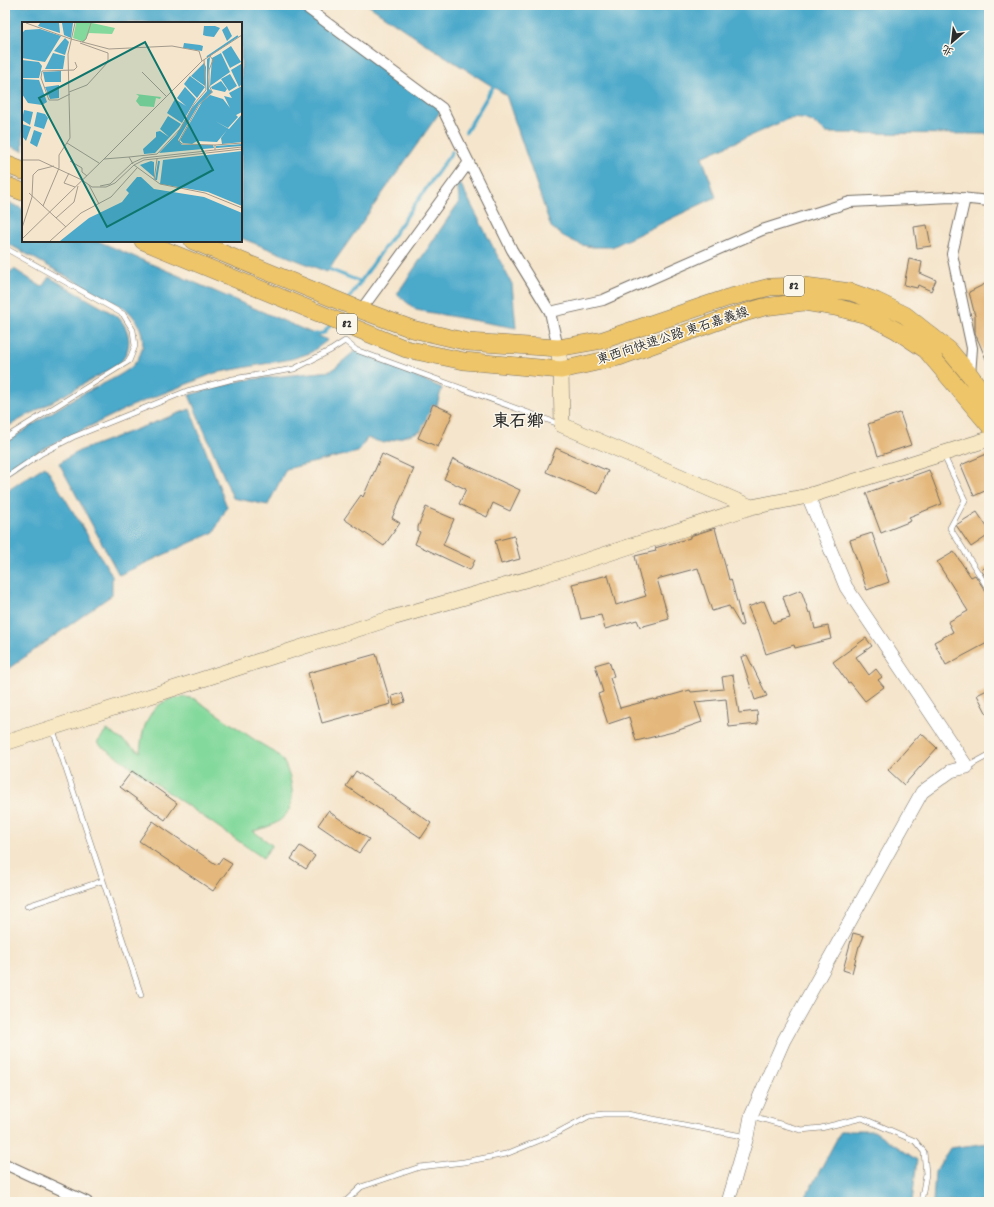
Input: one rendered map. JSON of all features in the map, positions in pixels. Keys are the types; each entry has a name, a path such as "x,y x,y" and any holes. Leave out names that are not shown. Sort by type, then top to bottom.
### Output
{"main road":[{"path":"5,164 22,171"},
{"path":"5,185 22,192"},
{"name":"東西向快速公路 東石嘉義線","path":"144,242 406,348 464,361 561,370 619,357 727,318 764,307 804,302 867,315 896,330 926,350 989,425"},
{"name":"東西向快速公路 東石嘉義線","path":"194,242 361,310 412,329 468,342 558,348 603,340 734,296 770,287 805,286 851,292 876,301 905,315 949,350 985,396 989,409"},
{"path":"558,348 561,370 562,425 751,507"},
{"path":"5,743 392,618 542,575 751,507 808,496 989,439"}],"street":[{"path":"303,5 442,108 512,250 550,312 558,348"},
{"path":"361,310 469,162"},
{"path":"550,312 603,300 762,230 850,202 951,197 989,201"},
{"path":"956,386 970,375 972,348 952,254 965,198"},
{"path":"728,1202 747,1137 751,1116 784,1040 922,792 951,771 967,767 846,587 808,496"},
{"path":"5,1164 87,1202"}],"lane":[{"path":"5,248 123,314 133,330 135,346 129,360 5,438"},
{"path":"5,478 42,453 73,436 187,391 232,379 294,369 345,341 356,350 562,425"},
{"path":"943,453 965,500 950,528 989,590"},
{"path":"52,728 141,995"},
{"path":"967,767 989,755"},
{"path":"27,906 102,881"},
{"path":"345,1202 361,1187 420,1167 464,1162 506,1154 555,1134 589,1116 604,1114 627,1114 747,1137"},
{"path":"751,1116 801,1130 821,1128 862,1118 915,1141 924,1152 926,1174 921,1202"}],"green space":[{"path":"186,697 195,699 273,751 284,763 291,783 292,794 289,810 278,821 253,831 272,845 263,858 97,743 107,730 140,752 146,722 155,709 170,699"}],"water":[{"path":"5,5 295,5 442,109 327,272 242,238 242,22 22,22 22,151 5,144"},
{"path":"368,5 989,5 989,134 826,133 818,125 804,119 788,119 702,157 716,197 612,247 592,247 582,245 566,238 551,227 506,95 421,41"},
{"path":"457,177 512,284 516,328 416,310 397,294 459,202"},
{"path":"5,201 22,209 22,242 100,242 328,340 310,353 291,359 215,373 134,405 41,450 5,474 5,443 81,394 115,378 129,369 139,357 143,343 137,322 127,310 5,242"},
{"path":"14,269 42,287 49,277 117,316 126,328 129,340 126,353 118,365 5,428 5,276"},
{"path":"356,350 442,388 430,428 384,443 367,438 358,452 286,469 268,505 233,498 189,395 244,380 331,371"},
{"path":"190,409 227,507 214,532 119,575 59,463 79,451"},
{"path":"45,466 112,575 112,595 5,671 5,492"},
{"path":"841,1131 874,1131 917,1160 912,1202 803,1202"},
{"path":"989,1143 989,1202 933,1202 935,1172 950,1148"}],"building":[{"path":"927,225 931,246 917,248 914,227"},
{"path":"909,259 922,262 920,273 936,280 931,291 918,285 917,288 904,285"},
{"path":"989,282 988,364 975,333 975,316 969,292"},
{"path":"433,404 453,413 438,447 418,438"},
{"path":"900,413 911,445 878,456 868,424"},
{"path":"556,448 608,471 598,494 546,472"},
{"path":"989,453 989,489 974,496 961,465"},
{"path":"382,454 414,469 392,518 400,523 384,546 344,519 361,495 363,497"},
{"path":"453,459 520,490 510,511 493,503 487,517 459,504 466,489 444,479"},
{"path":"929,470 942,504 909,517 911,521 881,533 866,493"},
{"path":"426,507 454,519 443,545 475,560 470,570 415,544 420,532 418,531 418,527"},
{"path":"977,512 989,530 989,535 971,547 956,525"},
{"path":"715,528 729,580 731,579 743,625 741,626 729,606 712,611 698,568 657,579 669,619 640,627 637,620 605,629 601,615 581,619 572,584 608,575 616,605 646,596 635,556 656,551 655,548 690,538 690,536"},
{"path":"872,533 889,582 867,590 850,540"},
{"path":"514,536 520,559 501,564 495,541"},
{"path":"954,552 971,577 975,575 986,592 989,594 989,642 946,665 934,642 953,632 948,622 968,611 937,562"},
{"path":"989,565 989,582 981,570"},
{"path":"801,590 809,613 811,612 815,629 828,626 831,639 795,648 794,645 766,654 758,629 748,607 764,601 773,623 790,618 783,597"},
{"path":"866,638 872,646 856,657 869,675 876,669 882,677 878,680 884,687 865,701 850,682 848,683 833,662"},
{"path":"376,654 391,704 322,723 308,673"},
{"path":"747,655 767,696 755,700 741,657"},
{"path":"609,661 614,676 610,678 620,708 690,690 691,692 724,689 722,677 733,675 739,713 757,711 758,724 729,727 726,699 695,702 702,722 673,732 636,741 629,717 608,724 598,694 603,692 595,665"},
{"path":"989,689 989,718 977,695"},
{"path":"402,693 405,702 394,706 392,696"},
{"path":"921,733 937,748 904,785 888,770"},
{"path":"132,771 177,803 165,820 120,787"},
{"path":"356,771 431,823 421,838 346,786"},
{"path":"328,811 369,839 359,853 318,825"},
{"path":"153,821 217,865 222,858 232,864 213,891 139,841"},
{"path":"300,846 315,856 306,869 291,859"},
{"path":"853,933 864,936 859,946 852,973 843,970"}],"waterway":[{"path":"466,132 493,87"},
{"path":"349,298 452,152"},
{"path":"326,268 361,282"},
{"path":"311,335 324,333 330,325"}],"district":[{"name":"東石鄉","path":"518,423"}]}
